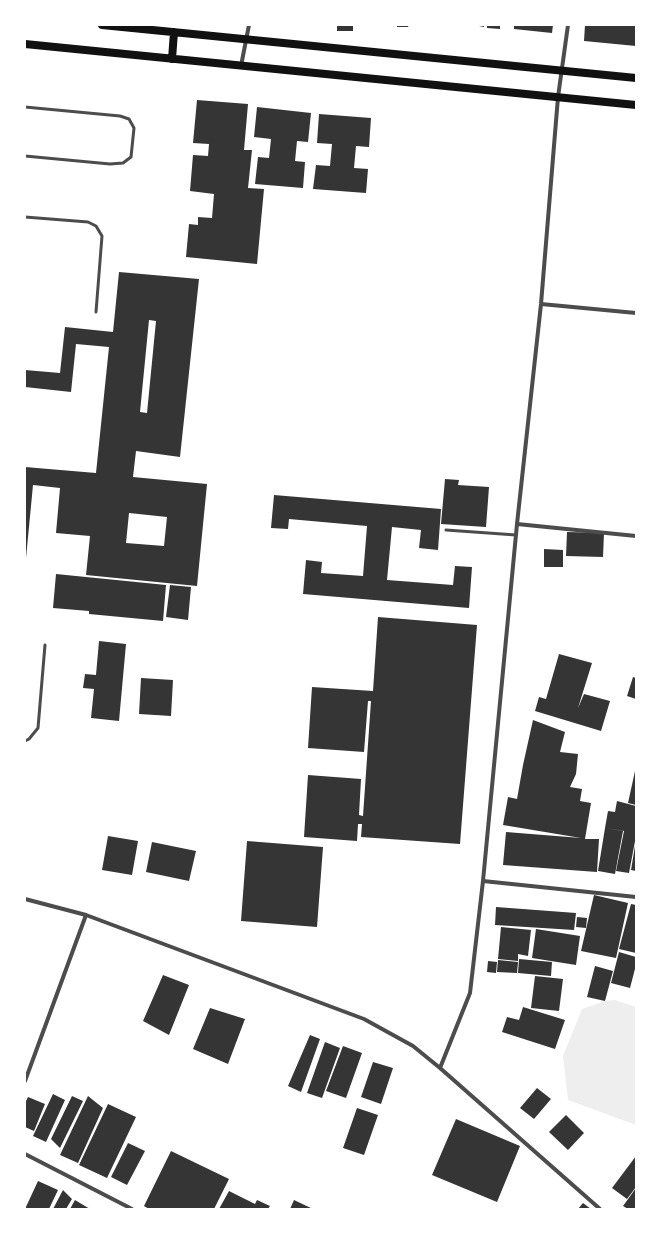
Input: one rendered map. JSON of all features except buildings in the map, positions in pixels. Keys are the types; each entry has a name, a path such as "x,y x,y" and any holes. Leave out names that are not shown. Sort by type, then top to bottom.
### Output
{"main road":[{"path":"102,25 636,78"},
{"path":"172,59 174,32"},
{"path":"25,44 636,105"}],"street":[{"path":"241,66 249,25"},
{"path":"440,1068 470,993 483,881 517,524 541,304 558,97 568,25"},
{"path":"541,304 636,312"},
{"path":"517,524 636,536"},
{"path":"483,881 636,897"},
{"path":"25,899 86,915 364,1019 413,1046 600,1209"},
{"path":"25,1081 86,915"},
{"path":"25,1154 132,1209"}],"lane":[{"path":"25,107 120,116 129,120 134,128 131,157 123,163 110,164 25,156"},
{"path":"25,217 88,222 96,226 102,236 96,312"},
{"path":"446,530 516,535"},
{"path":"25,741 29,739 38,728 45,645"}],"shaded area":[{"path":"615,1000 636,1007 636,1125 568,1100 563,1056 582,1009 605,1001"}]}
